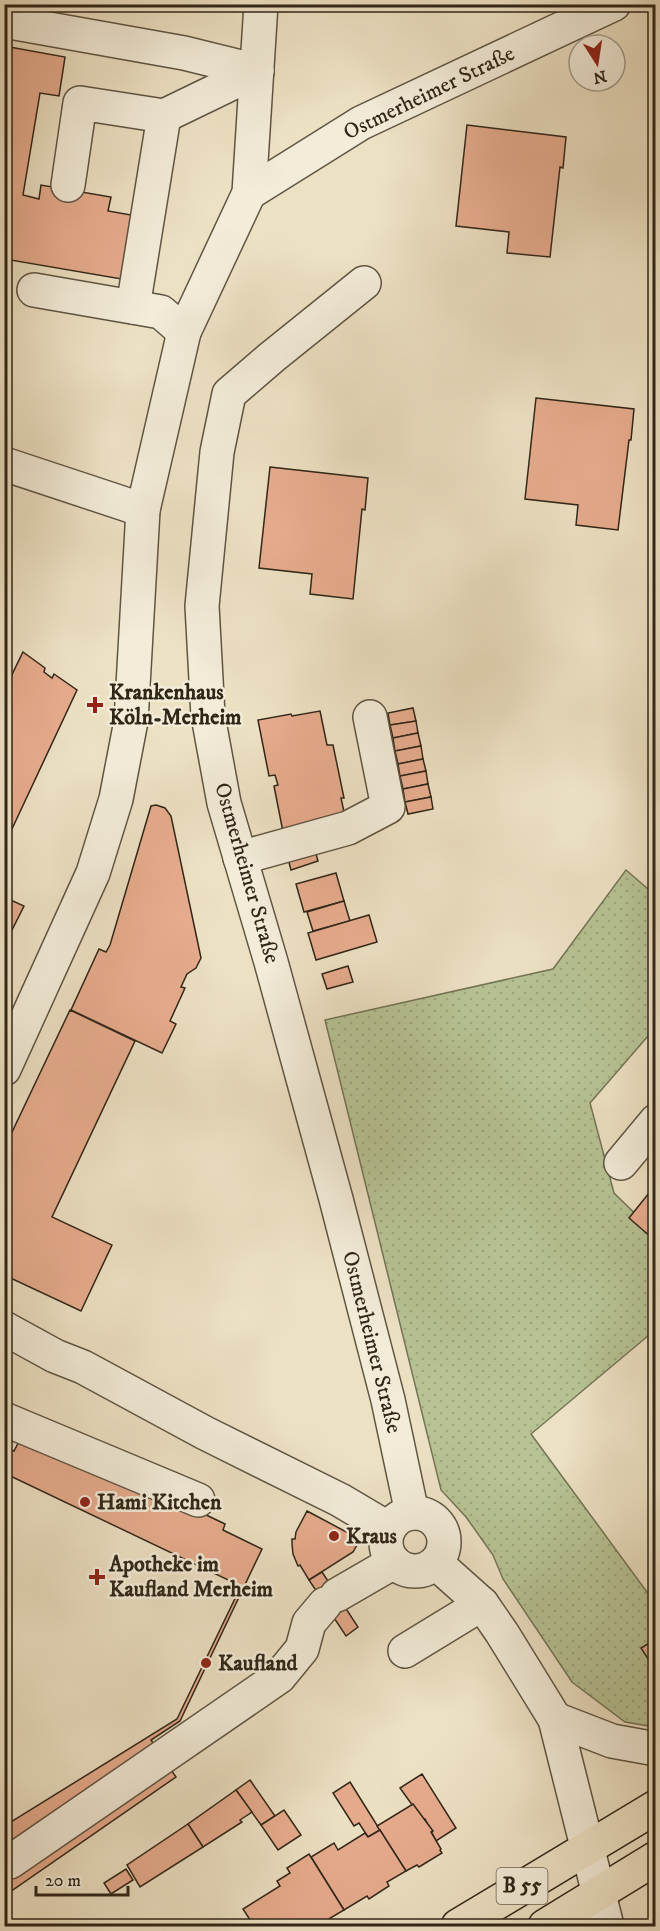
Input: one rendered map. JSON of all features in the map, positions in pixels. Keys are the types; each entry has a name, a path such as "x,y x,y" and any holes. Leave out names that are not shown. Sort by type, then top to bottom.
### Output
{"main road":[{"name":"B 55","path":"458,1926 656,1807"},
{"name":"B 55","path":"545,1926 656,1858"}],"street":[{"path":"4,1069 93,873 116,799 131,721 143,510 184,332 249,193 261,4"},
{"name":"Ostmerheimer Straße","path":"249,193 361,123 614,4"},
{"path":"4,21 184,53 257,71"},
{"path":"68,185 80,103 164,116 257,71"},
{"path":"133,307 164,116"},
{"name":"Ostmerheimer Straße","path":"364,283 229,394 217,452 202,617 208,716 224,803 271,962 388,1400 400,1521"},
{"path":"34,290 161,312 184,332"},
{"path":"4,464 143,510"},
{"path":"240,858 348,828 371,818 388,807 370,717"},
{"path":"621,1163 656,1121"},
{"path":"4,1328 55,1356 83,1367 205,1433 340,1500 400,1521 429,1516 442,1529 444,1547 436,1563 419,1571 410,1571 394,1562 386,1546 400,1521"},
{"path":"4,1419 198,1500"},
{"path":"4,1860 10,1862 279,1677 302,1649 309,1623 331,1599 394,1562"},
{"path":"436,1563 482,1604 555,1719 607,1926"},
{"path":"405,1651 482,1604"},
{"path":"555,1719 612,1741 656,1749"}],"green space":[{"path":"626,870 655,895 655,1028 590,1103 614,1193 655,1233 655,1330 531,1434 655,1603 655,1727 625,1722 572,1682 503,1579 493,1555 466,1517 441,1490 325,1020 553,969"}],"building":[{"path":"4,46 65,57 59,96 40,93 23,195 39,199 41,185 111,197 108,211 137,216 127,280 11,260 4,296"},
{"path":"467,125 566,137 563,168 560,167 550,257 507,253 509,232 456,226"},
{"path":"536,398 634,409 618,530 576,525 578,505 525,499"},
{"path":"270,467 368,478 365,510 362,509 353,599 310,594 312,574 259,568"},
{"path":"23,652 45,668 44,672 52,678 54,674 77,690 4,846 4,691"},
{"path":"413,708 416,721 390,725 388,713"},
{"path":"320,711 327,745 333,745 344,798 341,798 346,821 284,837 274,786 278,785 275,775 269,776 258,720"},
{"path":"416,721 418,733 393,738 390,725"},
{"path":"418,733 421,746 395,751 393,738"},
{"path":"421,746 423,759 398,764 395,751"},
{"path":"423,759 426,771 400,776 398,764"},
{"path":"426,771 428,784 403,789 400,776"},
{"path":"428,784 431,797 405,802 403,789"},
{"path":"431,797 433,809 408,814 405,802"},
{"path":"151,806 165,808 171,816 201,958 196,968 187,974 181,987 185,988 170,1021 176,1024 162,1053 71,1010 99,949 106,952 110,945"},
{"path":"314,847 318,861 291,870 287,855"},
{"path":"336,873 344,901 304,912 296,884"},
{"path":"4,897 24,906 4,946"},
{"path":"344,901 350,921 313,931 307,912"},
{"path":"369,915 377,942 316,960 308,933"},
{"path":"348,966 353,982 327,989 322,974"},
{"path":"70,1010 135,1041 52,1217 112,1245 81,1311 4,1275 4,1149"},
{"path":"653,1188 656,1191 656,1232 651,1237 629,1218"},
{"name":"Kaufland","path":"23,1434 154,1490 225,1524 223,1530 262,1549 180,1721 151,1740 176,1777 4,1896 4,1819 11,1822 177,1719 241,1586 4,1473 4,1447 14,1451"},
{"path":"307,1511 354,1536 357,1545 353,1552 309,1580 300,1565 298,1566 292,1544 292,1539 295,1539 296,1532"},
{"path":"322,1572 358,1627 346,1636 309,1580"},
{"path":"656,1639 656,1671 641,1648"},
{"path":"422,1774 456,1828 436,1841 425,1819 423,1820 400,1788"},
{"path":"250,1780 275,1816 261,1825 236,1790"},
{"path":"350,1782 380,1830 368,1837 359,1823 354,1826 333,1793"},
{"path":"236,1790 252,1812 240,1820 242,1822 203,1847 188,1824"},
{"path":"413,1804 433,1831 431,1832 442,1853 419,1867 417,1865 406,1871 377,1826"},
{"path":"284,1810 301,1835 278,1850 261,1825"},
{"path":"188,1824 203,1847 140,1887 127,1865"},
{"path":"380,1830 406,1871 387,1882 389,1886 369,1899 367,1896 344,1910 311,1857 334,1843 338,1850 365,1833 368,1837"},
{"path":"309,1854 344,1910 317,1926 254,1926 243,1909 280,1886 277,1881 290,1873 287,1868"},
{"path":"126,1869 133,1880 111,1894 104,1883"}],"place":[{"name":"Krankenhaus Köln-Merheim","path":"95,705"},
{"name":"Hami Kitchen","path":"85,1502"},
{"name":"Kraus","path":"334,1536"},
{"name":"Apotheke im Kaufland Merheim","path":"97,1577"},
{"name":"Kaufland","path":"206,1663"}]}
